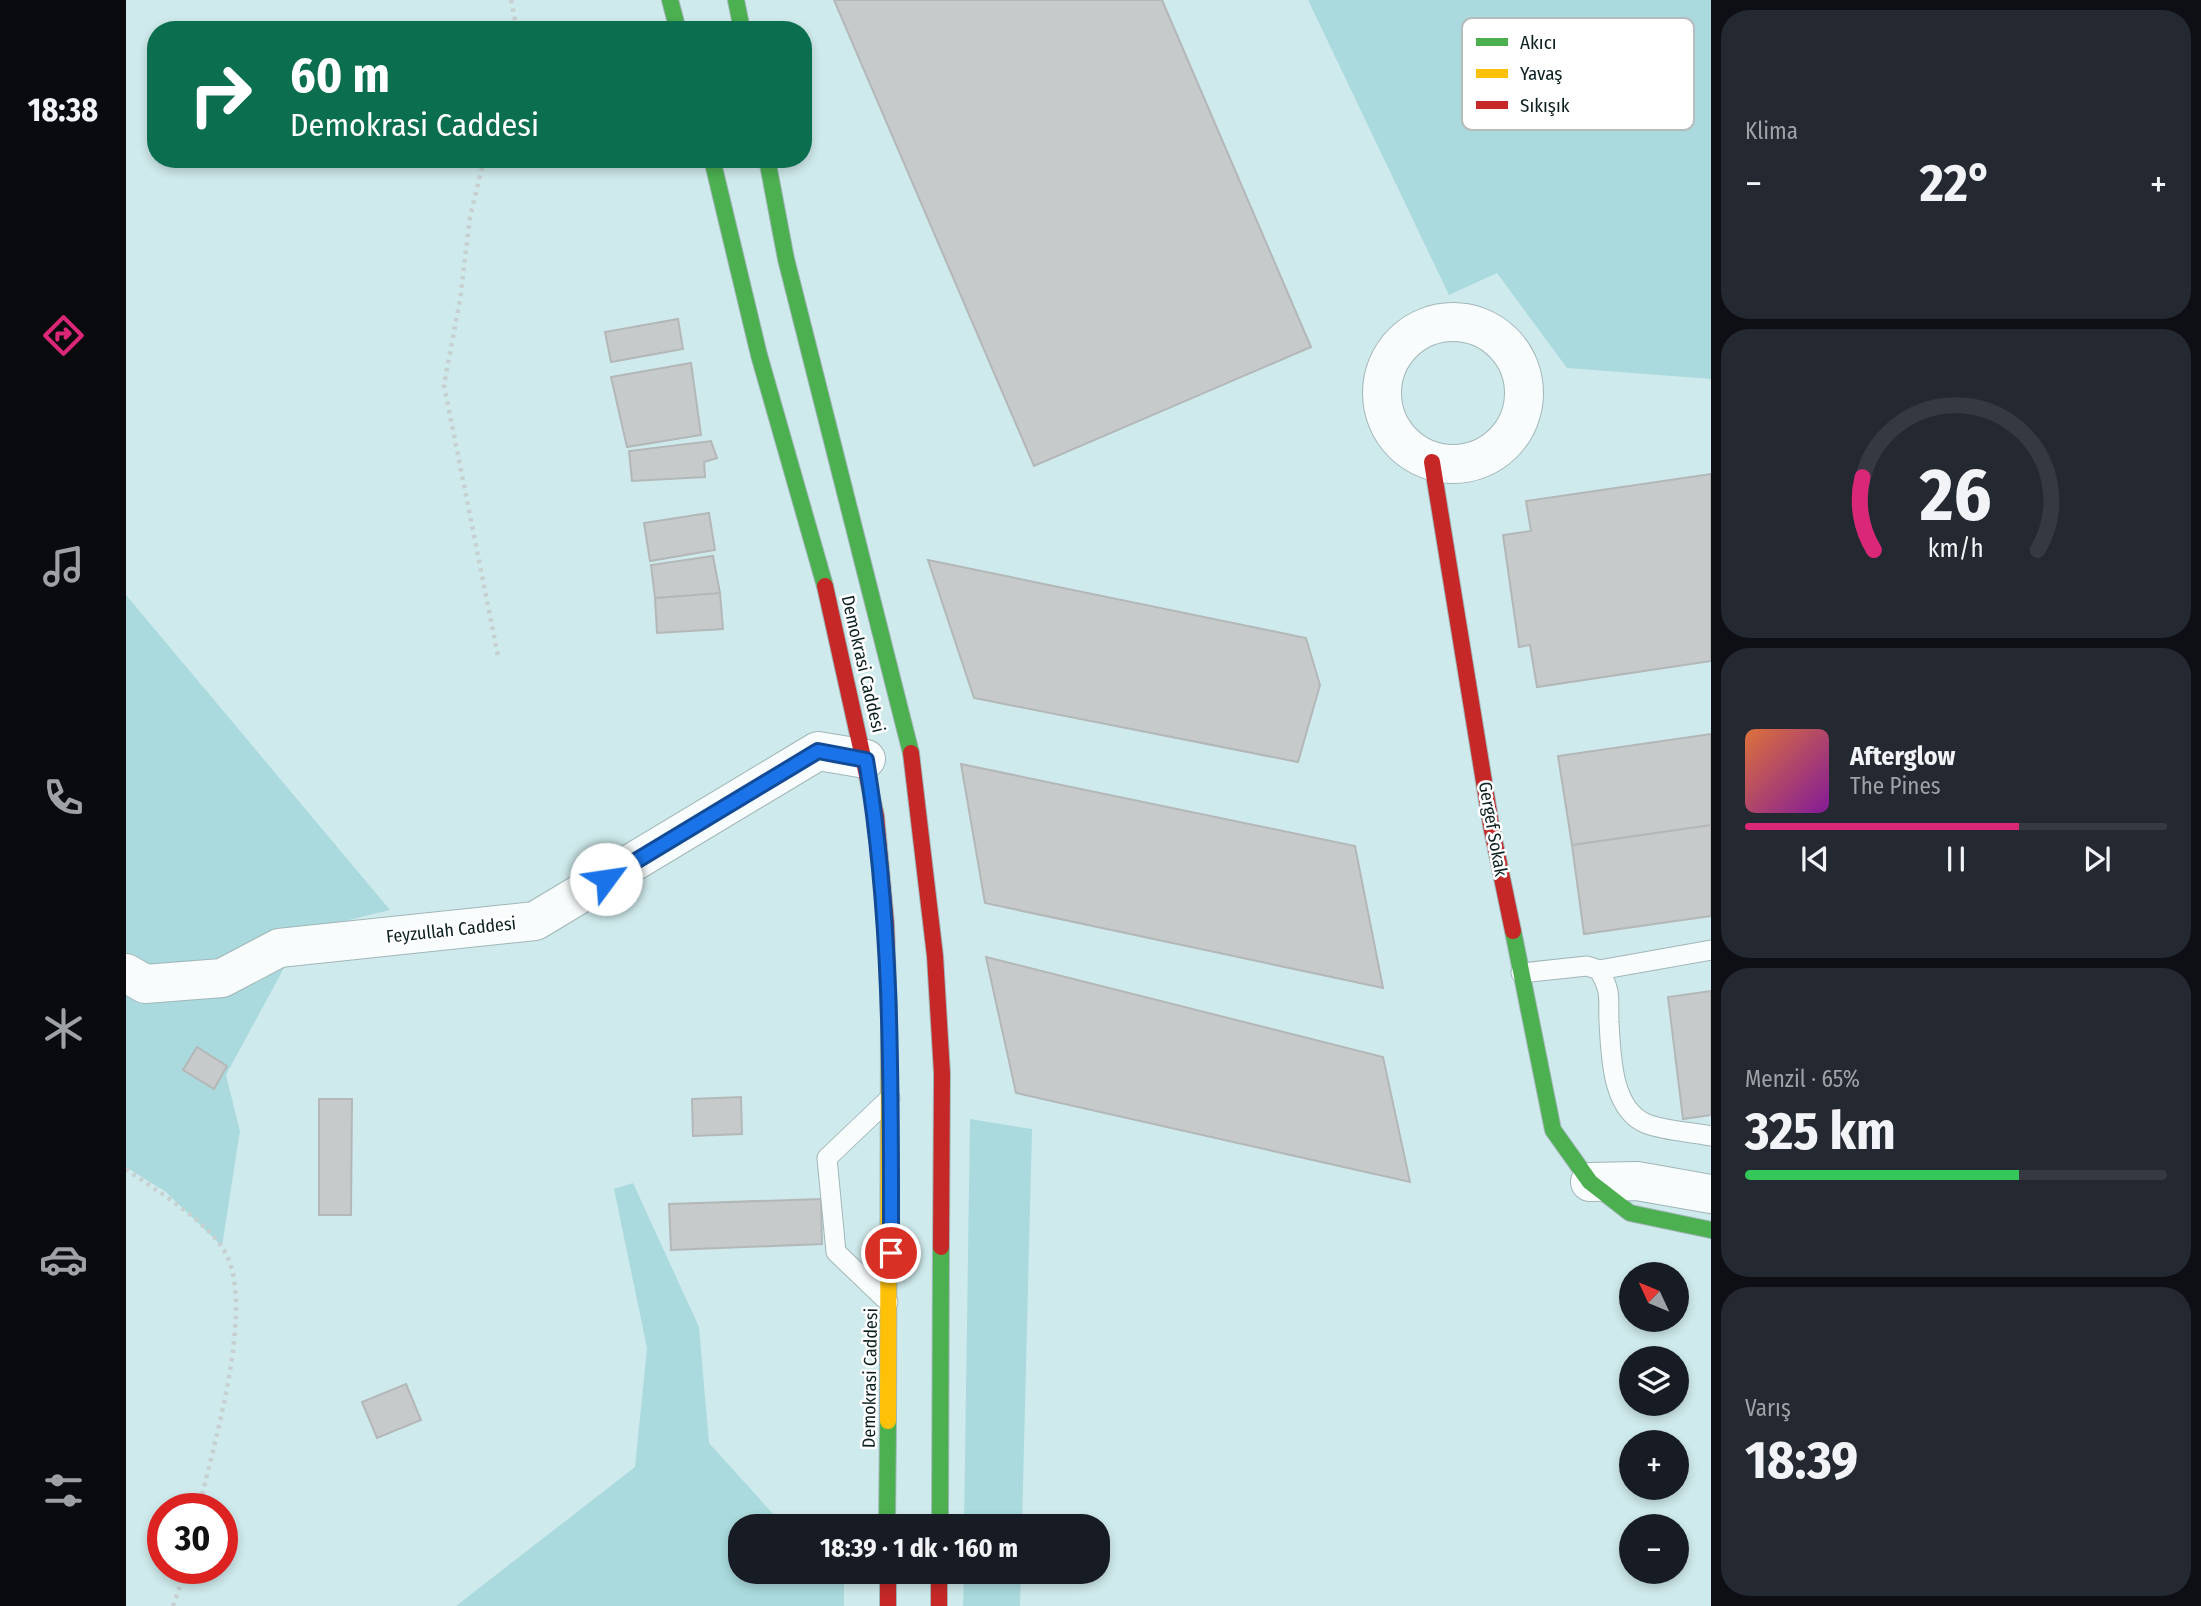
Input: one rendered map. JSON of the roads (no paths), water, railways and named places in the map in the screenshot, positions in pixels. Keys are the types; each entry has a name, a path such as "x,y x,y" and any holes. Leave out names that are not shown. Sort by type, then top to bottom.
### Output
{"main road":[{"path":"670,0 676,21"},
{"path":"736,0 740,21"},
{"name":"Demokrasi Caddesi","path":"714,168 758,355 831,609 866,760 876,816 886,924 891,1097 887,1514"},
{"name":"Demokrasi Caddesi","path":"769,168 786,259 914,764 935,956 942,1073 940,1514"},
{"name":"Gergef Sokak","path":"1432,462 1491,825 1553,1130 1590,1182 1630,1213 1711,1230"},
{"path":"888,1584 888,1606"},
{"path":"939,1584 939,1606"}],"street":[{"name":"Feyzullah Caddesi","path":"126,973 145,984 222,978 279,948 535,921 818,751 866,760"},
{"path":"1590,1182 1637,1181 1711,1194"}],"lane":[{"path":"1521,973 1587,966 1600,970 1711,950"},
{"path":"1600,970 1610,989 1611,1044 1619,1093 1630,1112 1646,1124 1711,1136"},
{"path":"891,1097 827,1158 836,1252 891,1304"}]}
